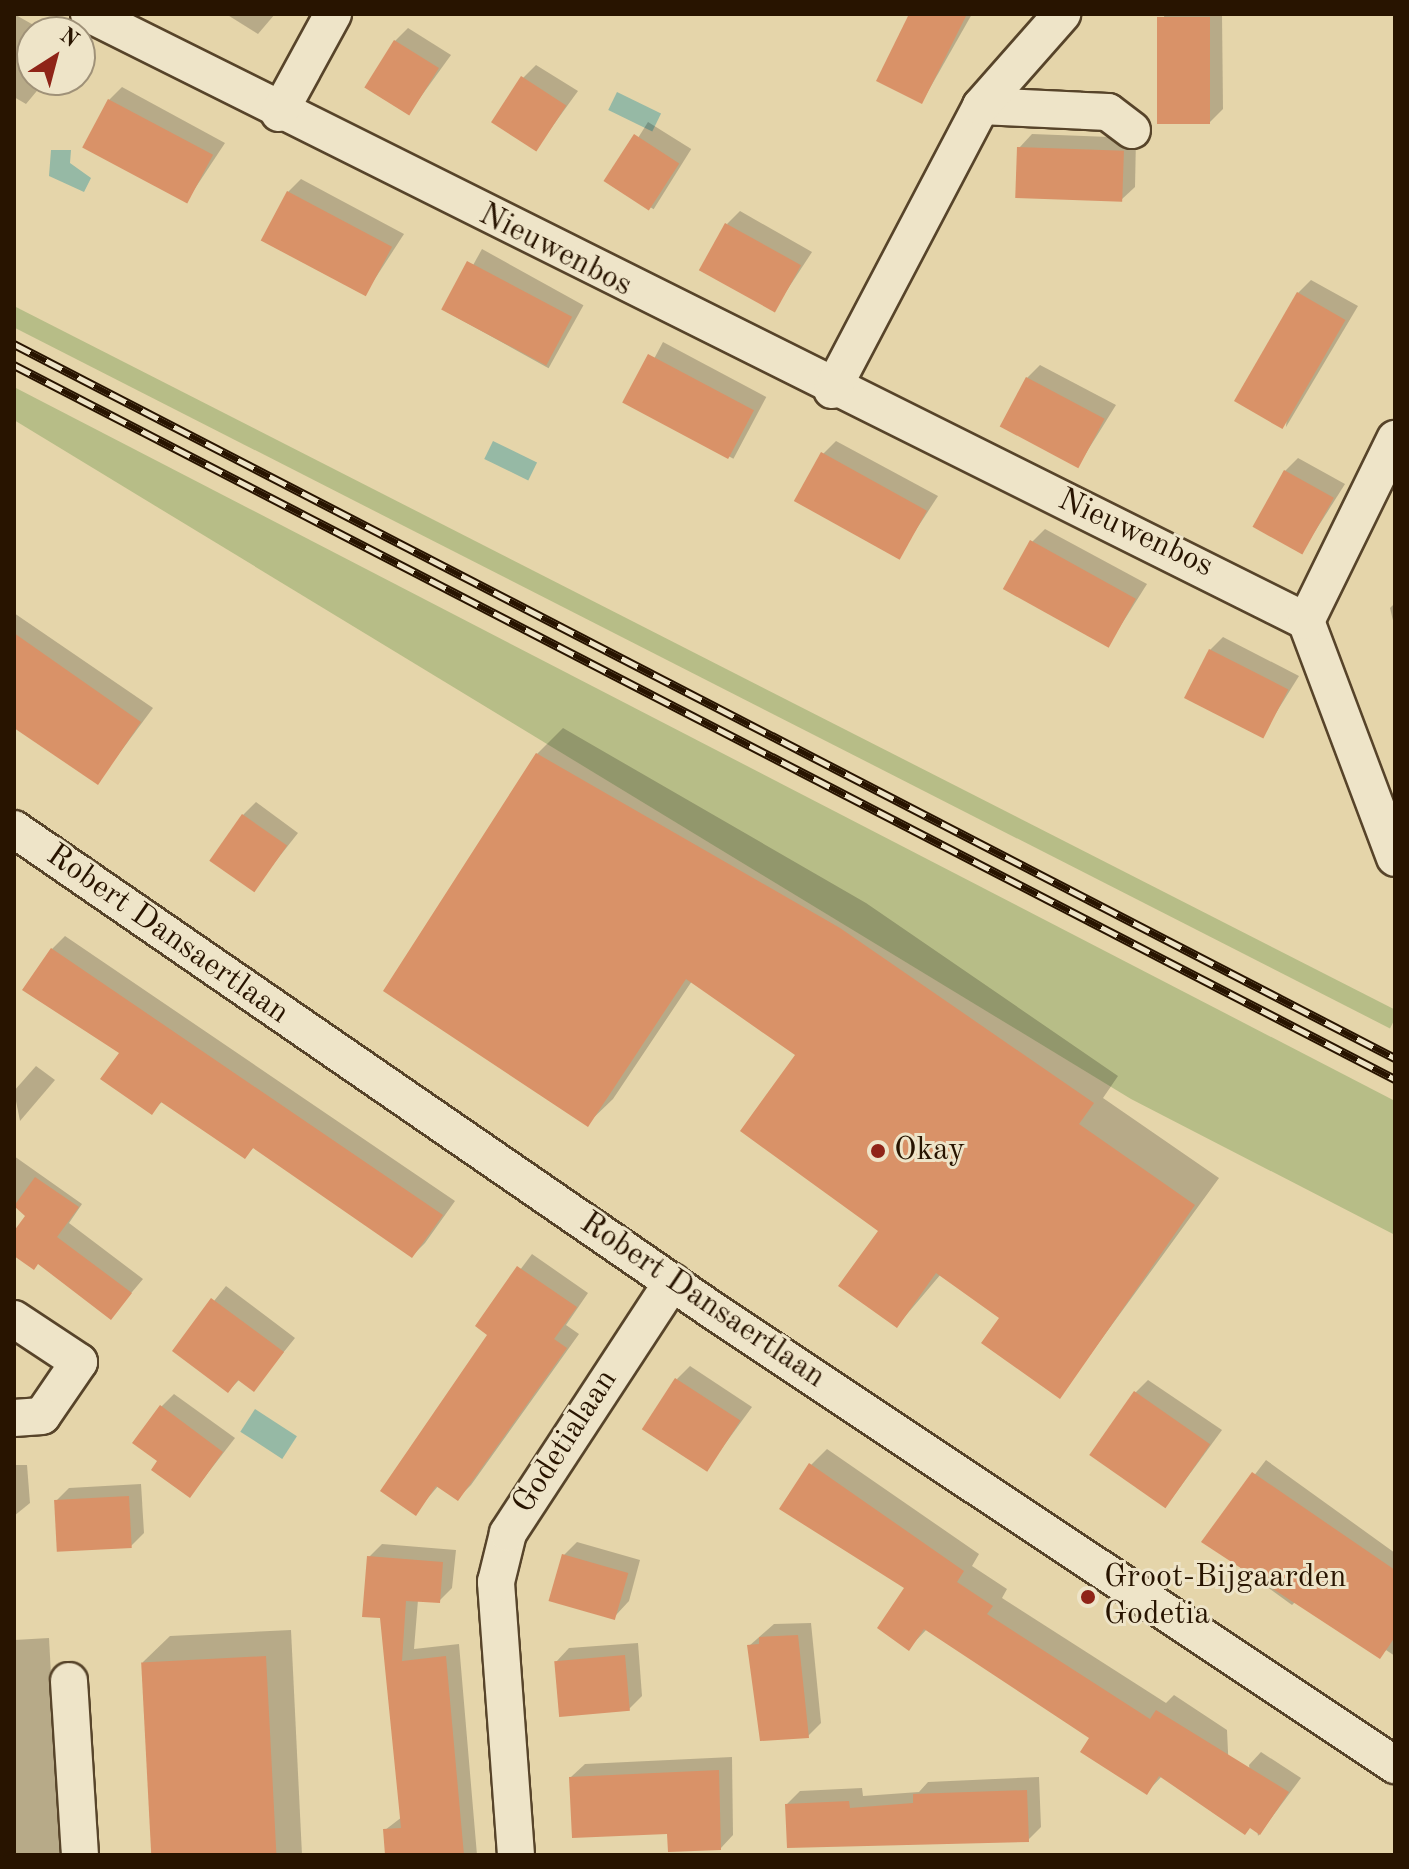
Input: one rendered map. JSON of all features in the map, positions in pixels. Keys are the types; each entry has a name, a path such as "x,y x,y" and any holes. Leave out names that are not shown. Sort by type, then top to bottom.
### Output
{"street":[{"name":"Nieuwenbos","path":"89,14 279,113 832,390 1306,621"},
{"path":"279,113 333,14"},
{"path":"832,390 981,106 1062,14"},
{"path":"981,106 1108,112 1132,130"},
{"path":"1395,439 1306,621 1395,858"},
{"name":"Robert Dansaertlaan","path":"14,829 672,1282 1395,1765"},
{"name":"Godetialaan","path":"516,1855 496,1582 508,1533 672,1282"},
{"path":"14,1319 79,1362 42,1416 14,1418"},
{"path":"69,1681 80,1855"}],"green space":[{"path":"14,306 1395,1010 1390,1028 14,327"},
{"path":"14,387 1395,1101 1395,1235 1131,1099 14,420"}],"shaded area":[{"path":"617,92 661,113 652,131 608,110"},
{"path":"51,150 71,150 70,163 91,178 84,192 49,176"},
{"path":"493,441 537,462 528,480 484,459"},
{"path":"255,1409 297,1436 282,1459 240,1432"}],"building":[{"path":"909,14 967,14 922,104 876,81"},
{"path":"1157,17 1210,17 1210,124 1157,124"},
{"path":"394,40 439,68 409,116 364,87"},
{"path":"521,76 566,105 536,152 491,122"},
{"path":"108,99 213,155 187,203 82,148"},
{"path":"634,134 679,163 649,210 604,181"},
{"path":"1017,147 1124,151 1122,202 1015,198"},
{"path":"287,191 392,247 366,296 261,240"},
{"path":"725,223 801,265 775,312 699,270"},
{"path":"467,261 572,317 546,365 441,310"},
{"path":"1297,292 1345,320 1282,429 1234,401"},
{"path":"648,354 754,410 728,459 622,403"},
{"path":"1026,377 1105,419 1078,468 1000,426"},
{"path":"821,452 927,511 900,560 794,501"},
{"path":"1284,470 1334,498 1302,554 1252,527"},
{"path":"1030,540 1136,599 1109,648 1003,589"},
{"path":"14,633 141,722 98,785 14,728"},
{"path":"1209,649 1288,689 1263,738 1184,698"},
{"path":"536,753 840,928 1094,1103 1079,1124 1195,1205 1060,1399 981,1343 999,1318 936,1273 897,1328 838,1286 878,1231 740,1131 795,1055 686,979 588,1127 383,991"},
{"path":"242,814 287,846 254,892 209,861"},
{"path":"51,948 443,1215 412,1258 253,1148 245,1159 161,1102 152,1115 100,1079 119,1053 22,990"},
{"path":"35,1177 79,1207 57,1237 132,1293 111,1320 38,1264 34,1270 14,1256 14,1231 25,1216 14,1206"},
{"path":"517,1266 577,1307 554,1339 567,1348 458,1501 436,1486 416,1516 380,1491 487,1335 475,1326"},
{"path":"211,1298 284,1352 254,1392 238,1380 228,1393 172,1351"},
{"path":"675,1378 740,1420 707,1472 642,1429"},
{"path":"1134,1391 1210,1444 1165,1508 1089,1455"},
{"path":"160,1405 223,1452 190,1498 151,1470 157,1461 132,1443"},
{"path":"809,1463 964,1571 957,1582 993,1606 987,1614 1150,1719 1156,1710 1289,1792 1260,1835 1250,1828 1245,1835 1159,1776 1147,1795 1080,1752 1089,1738 924,1629 909,1651 877,1628 904,1588 779,1509"},
{"path":"1252,1472 1395,1570 1395,1637 1380,1659 1201,1542"},
{"path":"129,1496 132,1548 57,1552 54,1500"},
{"path":"562,1554 628,1573 615,1620 548,1601"},
{"path":"367,1556 443,1562 440,1603 406,1601 402,1661 446,1656 464,1855 385,1855 383,1829 401,1828 380,1618 362,1617"},
{"path":"798,1635 809,1738 760,1741 747,1645 759,1644 759,1637"},
{"path":"625,1655 630,1711 559,1717 554,1661"},
{"path":"266,1656 276,1855 151,1855 141,1663"},
{"path":"719,1770 721,1850 668,1852 667,1834 572,1838 569,1777"},
{"path":"1027,1790 1029,1842 787,1848 785,1804 849,1801 850,1808 913,1803 913,1794"}],"railway":[{"path":"14,344 1395,1058"},
{"path":"14,365 1395,1079"}],"place":[{"name":"Okay","path":"878,1151"},
{"name":"Groot-Bijgaarden Godetia","path":"1088,1597"}]}
